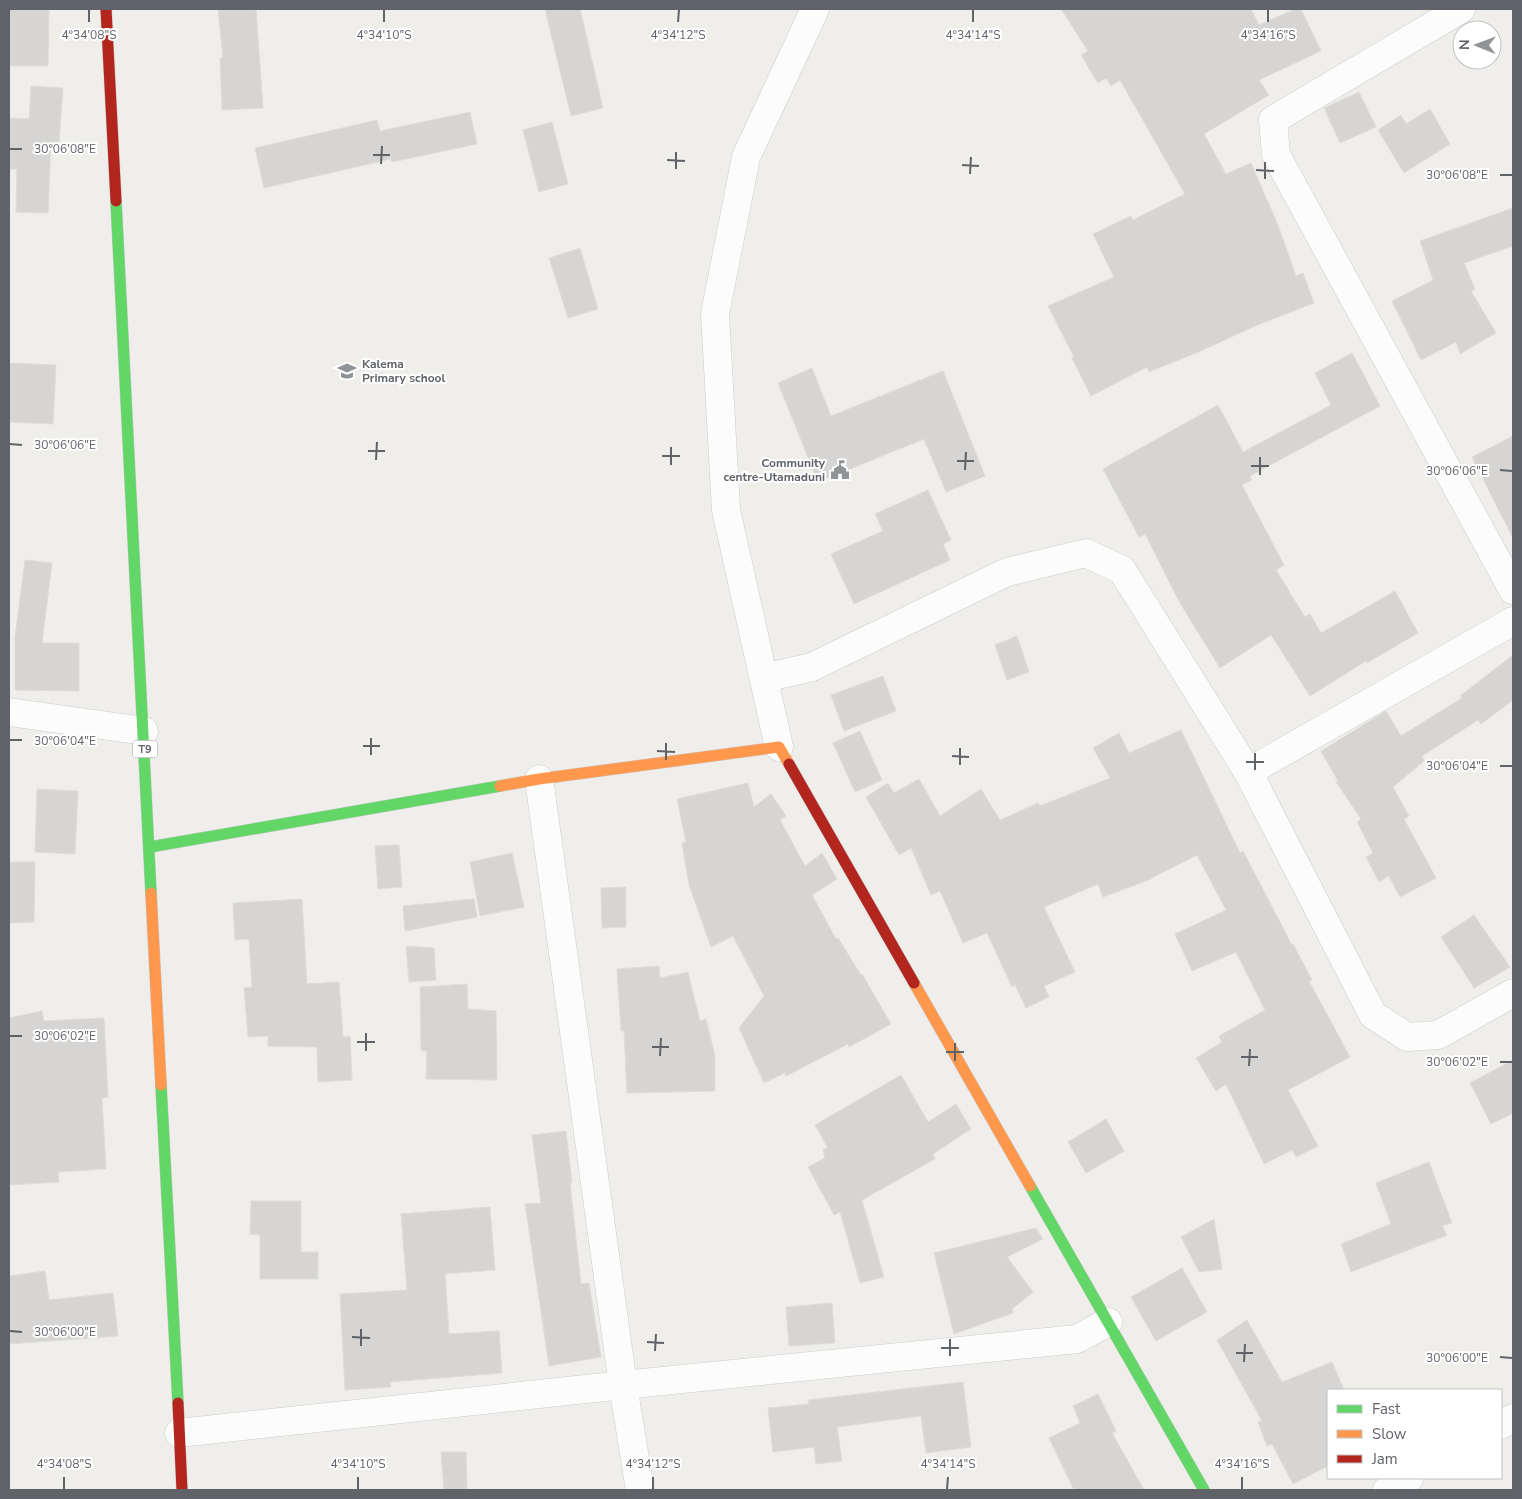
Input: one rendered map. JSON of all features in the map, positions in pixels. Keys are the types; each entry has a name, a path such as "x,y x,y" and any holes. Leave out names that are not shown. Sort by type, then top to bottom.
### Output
{"main road":[{"name":"T9","path":"106,9 182,1490"},
{"path":"150,847 538,779 779,747 1204,1490"}],"street":[{"path":"779,747 726,510 715,314 746,158 815,9"},
{"path":"1461,9 1273,120 1276,155 1513,590"},
{"path":"764,678 812,667 1007,572 1086,553 1122,570 1248,772 1373,1015 1407,1038 1438,1035 1513,993"},
{"path":"1248,772 1513,621"},
{"path":"9,712 144,731"},
{"path":"538,779 623,1385 640,1490"},
{"path":"179,1433 623,1385 1077,1339 1108,1322"},
{"path":"1502,1424 1513,1418"},
{"path":"1387,1490 1407,1479"}],"building":[{"path":"9,9 49,9 48,66 9,66"},
{"path":"218,9 256,9 263,108 222,110 220,58 223,58"},
{"path":"545,9 580,9 603,108 571,116"},
{"path":"1061,9 1251,9 1259,25 1295,9 1301,9 1321,51 1259,80 1269,95 1204,134 1226,174 1251,163 1278,225 1296,276 1303,273 1314,303 1255,326 1149,372 1147,367 1091,396 1048,306 1114,277 1093,234 1131,216 1133,220 1185,194 1120,80 1111,86 1106,78 1098,83 1081,55 1088,51"},
{"path":"31,86 63,88 59,142 51,142 48,213 16,212 17,169 9,169 9,118 29,119"},
{"path":"1359,92 1376,127 1340,143 1324,108"},
{"path":"1430,109 1450,144 1404,173 1378,130 1401,115 1406,124"},
{"path":"470,112 477,144 392,162 391,159 264,188 255,148 377,120 380,131"},
{"path":"552,122 568,184 539,192 523,130"},
{"path":"1513,208 1513,246 1464,263 1475,289 1471,291 1496,333 1460,354 1456,342 1421,360 1392,301 1433,280 1420,241"},
{"path":"580,248 598,309 568,318 549,258"},
{"path":"1352,353 1380,406 1250,476 1252,480 1242,485 1284,565 1276,570 1305,617 1310,614 1321,633 1395,591 1418,633 1367,663 1366,661 1310,696 1271,635 1220,668 1180,603 1145,534 1139,537 1103,469 1218,405 1243,452 1331,405 1315,373"},
{"path":"9,363 56,365 53,424 9,422"},
{"path":"812,368 831,416 943,371 985,476 946,492 924,439 818,482 778,383"},
{"path":"1513,436 1513,538 1472,457"},
{"path":"928,490 951,540 943,544 950,560 854,604 831,554 883,531 875,514"},
{"path":"25,560 52,563 42,643 79,643 79,691 15,690 15,637"},
{"path":"1017,636 1029,672 1007,680 995,645"},
{"path":"1513,655 1513,700 1481,724 1478,720 1422,756 1424,761 1393,787 1409,816 1404,819 1436,878 1400,897 1389,876 1379,882 1366,857 1373,853 1357,822 1361,819 1336,782 1338,781 1321,751 1386,711 1401,736 1462,698 1460,696"},
{"path":"883,676 896,711 844,731 831,695"},
{"path":"1181,730 1240,853 1243,851 1312,980 1309,981 1350,1057 1288,1090 1318,1146 1296,1157 1292,1150 1264,1164 1226,1084 1216,1091 1196,1058 1222,1042 1219,1036 1265,1010 1236,952 1192,971 1175,934 1226,910 1197,855 1151,879 1103,897 1098,884 1044,907 1075,972 1044,986 1049,997 1026,1008 1015,985 1012,987 987,933 963,943 940,891 931,895 911,848 899,855 866,797 888,783 894,793 919,779 940,816 981,789 1000,820 1038,803 1040,806 1110,778 1093,748 1119,733 1129,753"},
{"path":"860,731 882,780 855,792 833,743"},
{"path":"748,783 754,807 771,794 786,816 780,820 805,866 822,853 837,879 812,895 836,939 838,938 862,974 891,1024 849,1047 848,1044 786,1076 785,1073 764,1083 739,1028 764,996 733,936 711,947 689,885 682,843 686,842 677,799"},
{"path":"37,789 78,791 75,854 35,852"},
{"path":"399,845 402,887 378,889 375,846"},
{"path":"512,853 524,907 480,916 470,862"},
{"path":"9,862 35,862 34,922 9,923"},
{"path":"626,887 626,927 602,928 601,888"},
{"path":"302,899 307,984 339,982 343,1037 350,1036 352,1080 318,1082 317,1047 268,1046 268,1036 248,1037 244,988 252,987 249,939 235,940 233,903"},
{"path":"474,899 477,917 405,931 403,906"},
{"path":"1474,915 1510,967 1474,988 1441,937"},
{"path":"406,946 434,948 436,980 409,982"},
{"path":"659,966 660,978 688,972 700,1021 706,1019 715,1056 715,1091 627,1093 624,1031 621,1031 617,969"},
{"path":"467,984 468,1009 496,1011 497,1080 426,1079 427,1051 421,1051 420,987"},
{"path":"42,1011 44,1021 104,1018 108,1097 102,1098 106,1169 58,1172 59,1182 9,1185 9,1018"},
{"path":"1513,1060 1513,1113 1491,1124 1470,1083"},
{"path":"901,1075 928,1122 956,1104 971,1129 933,1154 935,1159 862,1200 884,1277 860,1283 840,1212 834,1215 808,1167 825,1158 823,1150 828,1148 815,1125"},
{"path":"1106,1119 1124,1151 1086,1173 1068,1142"},
{"path":"566,1131 581,1284 589,1283 601,1357 549,1366 525,1204 541,1203 532,1135"},
{"path":"1429,1162 1452,1223 1442,1226 1447,1235 1351,1272 1341,1244 1391,1224 1376,1183"},
{"path":"251,1201 301,1201 301,1252 318,1252 318,1279 260,1279 260,1235 250,1234"},
{"path":"490,1207 495,1270 445,1274 449,1334 499,1331 502,1373 390,1382 391,1387 345,1390 340,1294 407,1290 401,1214"},
{"path":"1214,1219 1222,1269 1199,1272 1181,1237"},
{"path":"1036,1228 1043,1239 1007,1257 1033,1292 1012,1309 1013,1313 954,1334 934,1253"},
{"path":"1182,1268 1207,1312 1156,1341 1131,1297"},
{"path":"45,1271 49,1300 113,1293 118,1336 9,1344 9,1276"},
{"path":"832,1303 835,1343 789,1346 786,1307"},
{"path":"1247,1320 1282,1382 1332,1362 1344,1389 1327,1389 1327,1467 1293,1484 1272,1444 1267,1446 1258,1422 1262,1421 1217,1340"},
{"path":"963,1382 971,1447 926,1453 921,1416 837,1427 842,1461 816,1464 814,1447 773,1452 768,1408 809,1404 808,1400"},
{"path":"1098,1394 1116,1431 1112,1433 1144,1490 1074,1490 1049,1438 1080,1423 1073,1406"},
{"path":"441,1452 466,1452 467,1490 444,1490"}],"traffic: fast":[{"path":"116,201 151,893"},
{"path":"150,847 500,786"},
{"path":"161,1085 178,1403"},
{"path":"1030,1186 1204,1490"}],"traffic: slow":[{"path":"500,786 539,779 779,747 789,764"},
{"path":"151,893 161,1085"},
{"path":"914,983 1030,1186"}],"traffic: jam":[{"path":"106,9 116,201"},
{"path":"789,764 914,983"},
{"path":"178,1403 182,1490"}],"place":[{"name":"Kalema Primary school","path":"347,371"},
{"name":"Community centre-Utamaduni","path":"840,470"}]}
